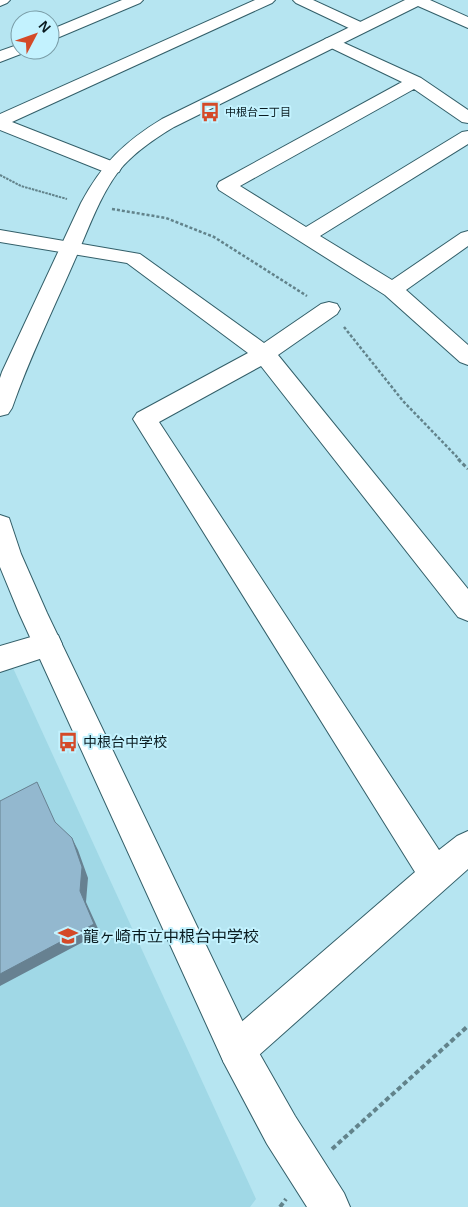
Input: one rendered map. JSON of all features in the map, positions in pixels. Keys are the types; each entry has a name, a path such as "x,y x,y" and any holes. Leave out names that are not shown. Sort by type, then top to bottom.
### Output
{"street":[{"path":"60,32 135,0"},
{"path":"0,122 267,0"},
{"path":"301,0 359,27"},
{"path":"0,408 10,378 101,183 112,168 137,143 160,128 359,27 418,0 468,23"},
{"path":"452,0 468,7"},
{"path":"331,42 415,82 468,118"},
{"path":"415,82 226,186 392,290 468,357"},
{"path":"0,122 112,168"},
{"path":"306,236 468,136"},
{"path":"0,236 133,258 264,354 468,609"},
{"path":"392,290 468,237"},
{"path":"329,310 264,354 145,419 436,875"},
{"path":"0,525 8,554 48,644 237,1050 306,1172 330,1207"},
{"path":"0,659 48,644"},
{"path":"237,1050 468,847"}],"path":[{"path":"0,175 21,186 91,204 166,218 214,237 329,310 404,401 468,469"},
{"path":"306,1172 468,1026"}],"shaded area":[{"name":"龍ヶ崎市立中根台中学校","path":"13,668 256,1199 250,1207 0,1207 0,672"}],"building":[{"path":"37,782 55,822 72,838 82,867 80,891 94,924 0,974 0,801"}],"place":[{"name":"中根台二丁目","path":"210,112"},
{"name":"中根台中学校","path":"68,742"},
{"name":"龍ヶ崎市立中根台中学校","path":"68,936"}]}
